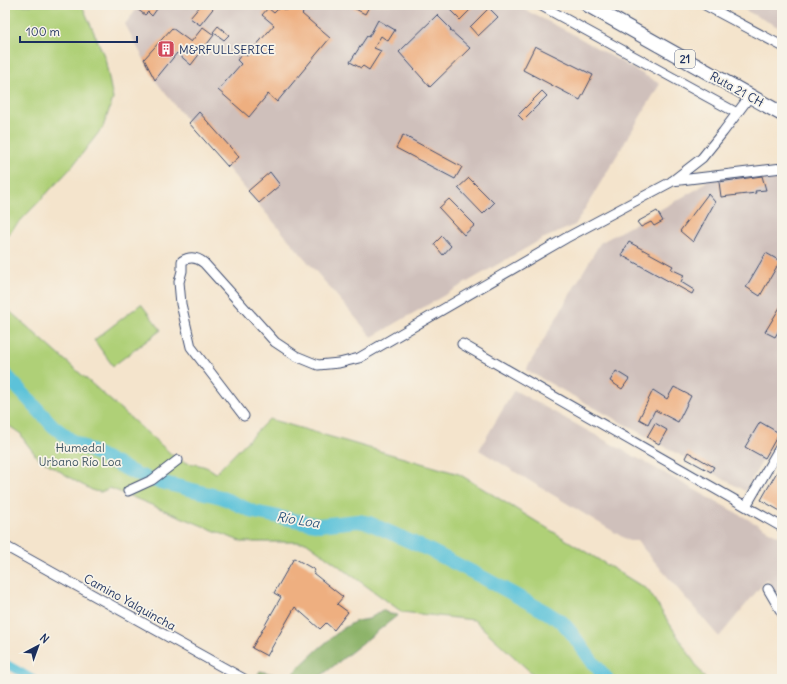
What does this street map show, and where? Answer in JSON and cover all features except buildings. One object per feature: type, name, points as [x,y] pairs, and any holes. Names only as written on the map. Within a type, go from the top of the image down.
[{"type":"highway","name":"Ruta 21 CH","points":[[588,5],[782,114]]},
{"type":"street","points":[[540,5],[737,113]]},
{"type":"street","points":[[705,5],[782,46]]},
{"type":"street","points":[[244,416],[191,347],[181,304],[179,282],[182,271],[182,261],[186,258],[198,258],[204,263],[275,342],[296,356],[318,365],[339,363],[359,358],[566,238],[671,182],[702,158],[750,96]]},
{"type":"street","points":[[671,182],[782,168]]},
{"type":"street","points":[[462,344],[782,526]]},
{"type":"street","points":[[746,506],[782,444]]},
{"type":"street","points":[[128,491],[152,480],[178,460]]},
{"type":"street","name":"Camino Yalquincha","points":[[5,546],[244,679]]},
{"type":"street","points":[[768,590],[782,613]]},
{"type":"shaded area","points":[[140,5],[515,5],[569,32],[660,84],[575,225],[542,239],[372,337],[189,123],[155,80],[125,24]]},
{"type":"shaded area","points":[[736,5],[782,5],[782,29],[745,10]]},
{"type":"shaded area","points":[[778,173],[782,176],[782,427],[745,491],[526,370],[600,243],[699,188],[712,176]]},
{"type":"shaded area","points":[[514,390],[782,538],[782,603],[767,579],[719,637],[637,541],[629,541],[479,450]]},
{"type":"green space","points":[[5,5],[82,5],[105,58],[113,99],[103,127],[71,168],[5,237]]},
{"type":"green space","points":[[141,304],[161,330],[113,366],[94,340]]},
{"type":"green space","name":"Humedal Urbano Río Loa","points":[[5,307],[178,460],[206,467],[216,473],[269,419],[459,474],[648,590],[705,679],[538,679],[474,620],[402,612],[306,542],[242,542],[110,488],[101,492],[94,491],[77,482],[37,457],[21,434],[5,423]]},
{"type":"green space","points":[[382,610],[390,614],[398,615],[317,679],[256,678],[260,671],[289,678],[317,650],[342,629],[356,621],[369,619]]},
{"type":"waterway","name":"Río Loa","points":[[5,374],[53,426],[72,441],[136,474],[152,480],[221,497],[254,512],[319,525],[358,521],[369,523],[427,549],[482,577],[562,622],[607,679]]},
{"type":"waterway","points":[[5,663],[33,679]]},
{"type":"place","name":"M&RFULLSERICE","points":[[166,49]]}]
